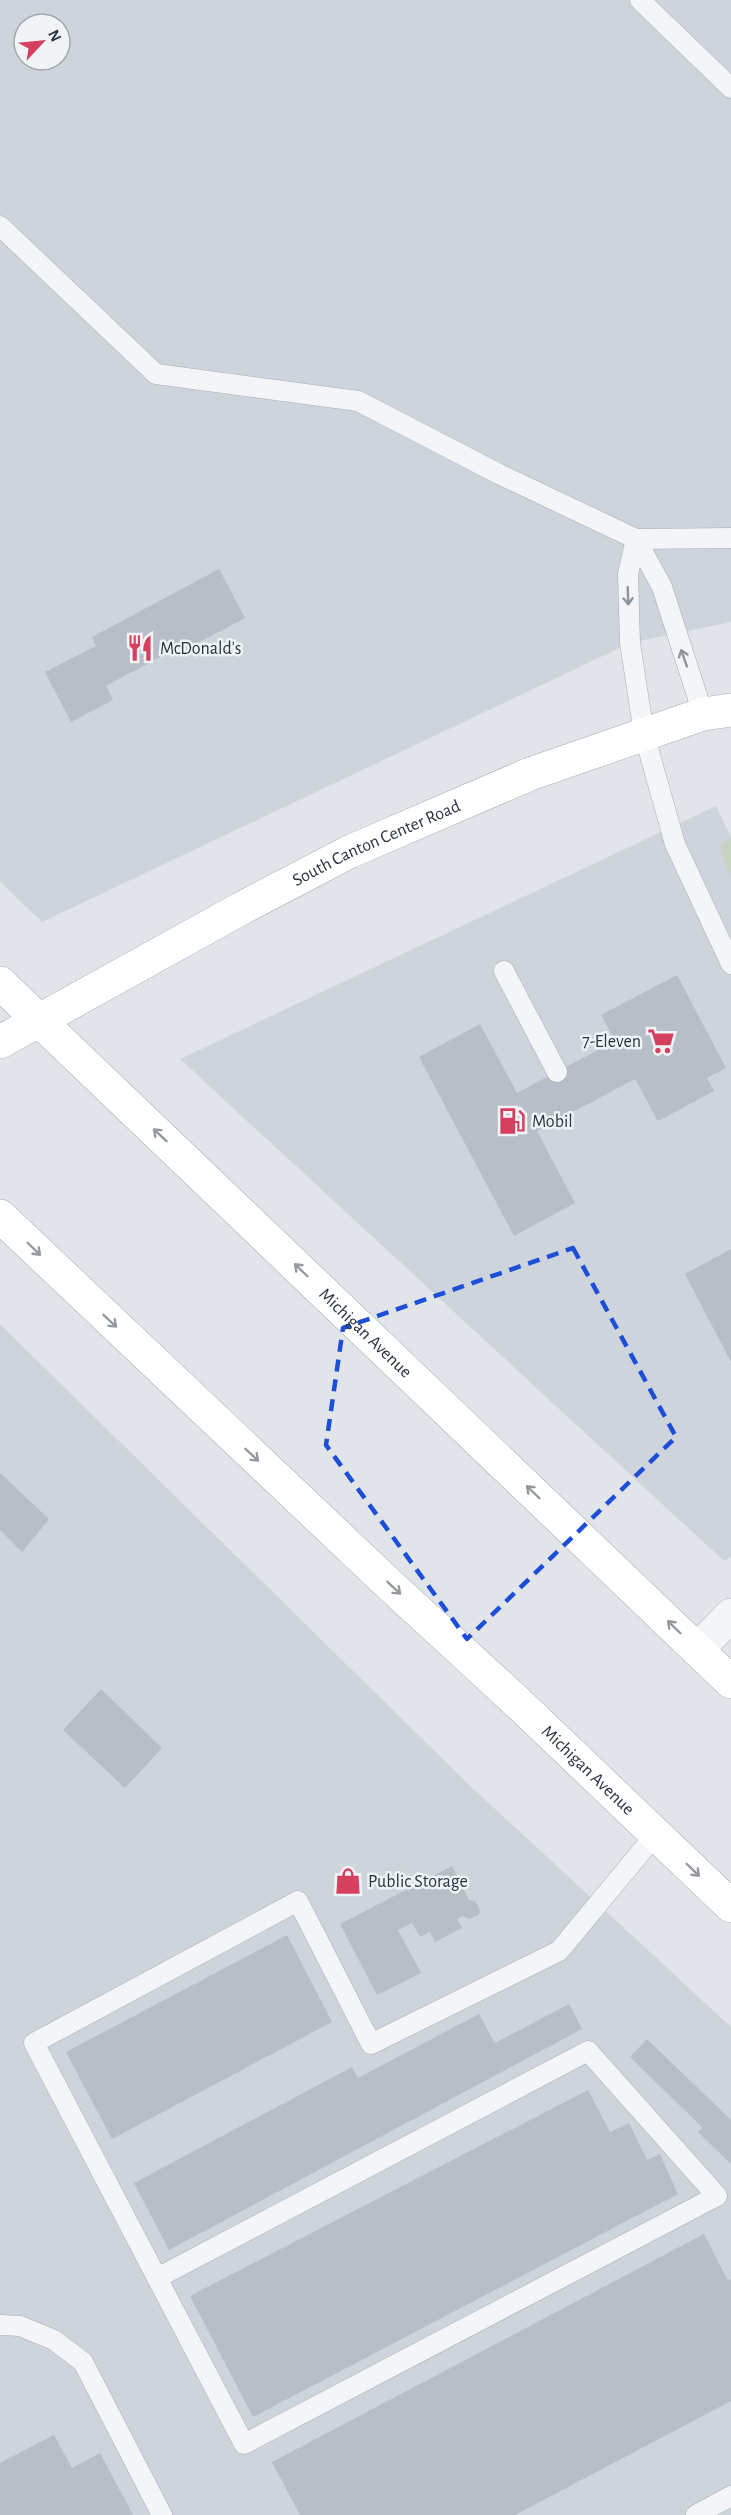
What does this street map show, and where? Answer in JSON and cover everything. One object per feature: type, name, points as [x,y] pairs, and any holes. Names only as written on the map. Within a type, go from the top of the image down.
[{"type":"main road","name":"South Canton Center Road","points":[[0,1042],[349,852],[530,774],[644,734],[717,712]]},
{"type":"main road","name":"Michigan Avenue","points":[[0,983],[731,1682]]},
{"type":"main road","name":"Michigan Avenue","points":[[0,1216],[731,1906]]},
{"type":"street","points":[[697,1650],[731,1615]]},
{"type":"lane","points":[[640,0],[731,88]]},
{"type":"lane","points":[[0,226],[156,374],[358,401],[499,474],[636,539],[731,538]]},
{"type":"lane","points":[[636,539],[662,587],[717,712]]},
{"type":"lane","points":[[636,539],[627,574],[630,644],[644,734],[675,844],[731,964]]},
{"type":"lane","points":[[504,970],[557,1072]]},
{"type":"lane","points":[[157,2278],[588,2051],[717,2196],[244,2444],[157,2278],[34,2043],[298,1901],[371,2044],[559,1951],[656,1834]]},
{"type":"lane","points":[[0,2325],[20,2325],[54,2340],[83,2362],[162,2515]]},
{"type":"lane","points":[[696,2515],[731,2496]]},
{"type":"highlighted area","points":[[573,1248],[676,1437],[467,1639],[326,1445],[343,1328]]},
{"type":"shaded area","points":[[0,0],[731,0],[731,622],[630,643],[42,922],[0,881]]},
{"type":"shaded area","points":[[716,806],[731,837],[731,1557],[724,1561],[180,1059]]},
{"type":"shaded area","points":[[0,1324],[466,1782],[731,2027],[731,2515],[0,2515]]},
{"type":"green space","points":[[731,838],[731,876],[722,857],[721,844]]},
{"type":"building","name":"McDonald's","points":[[219,569],[245,618],[175,655],[173,650],[106,686],[113,700],[71,722],[45,672],[96,646],[92,637]]},
{"type":"building","points":[[677,975],[726,1068],[707,1078],[714,1091],[658,1121],[635,1079],[537,1131],[575,1203],[514,1236],[419,1057],[480,1024],[517,1093],[615,1041],[601,1015]]},
{"type":"building","points":[[731,1249],[731,1362],[685,1274]]},
{"type":"building","points":[[0,1473],[49,1519],[22,1552],[0,1530]]},
{"type":"building","points":[[101,1689],[162,1748],[125,1788],[63,1730]]},
{"type":"building","points":[[452,1866],[469,1900],[475,1901],[480,1910],[478,1915],[469,1919],[463,1916],[457,1919],[462,1928],[435,1942],[430,1932],[420,1937],[412,1923],[398,1930],[421,1973],[377,1995],[340,1924]]},
{"type":"building","points":[[287,1935],[332,2022],[112,2139],[66,2052]]},
{"type":"building","points":[[569,2004],[582,2029],[169,2250],[134,2183],[352,2067],[358,2078],[479,2014],[495,2043]]},
{"type":"building","points":[[647,2039],[731,2120],[731,2164],[698,2132],[703,2128],[630,2057]]},
{"type":"building","points":[[588,2090],[610,2132],[629,2123],[647,2160],[660,2154],[678,2194],[253,2417],[190,2296]]},
{"type":"building","points":[[704,2234],[728,2281],[731,2279],[731,2401],[515,2515],[300,2515],[272,2462]]},
{"type":"building","points":[[54,2435],[72,2468],[100,2453],[133,2515],[0,2515],[0,2463]]},
{"type":"place","name":"McDonald's","points":[[140,648]]},
{"type":"place","name":"7-Eleven","points":[[661,1041]]},
{"type":"place","name":"Mobil","points":[[512,1121]]},
{"type":"place","name":"Public Storage","points":[[348,1881]]}]
